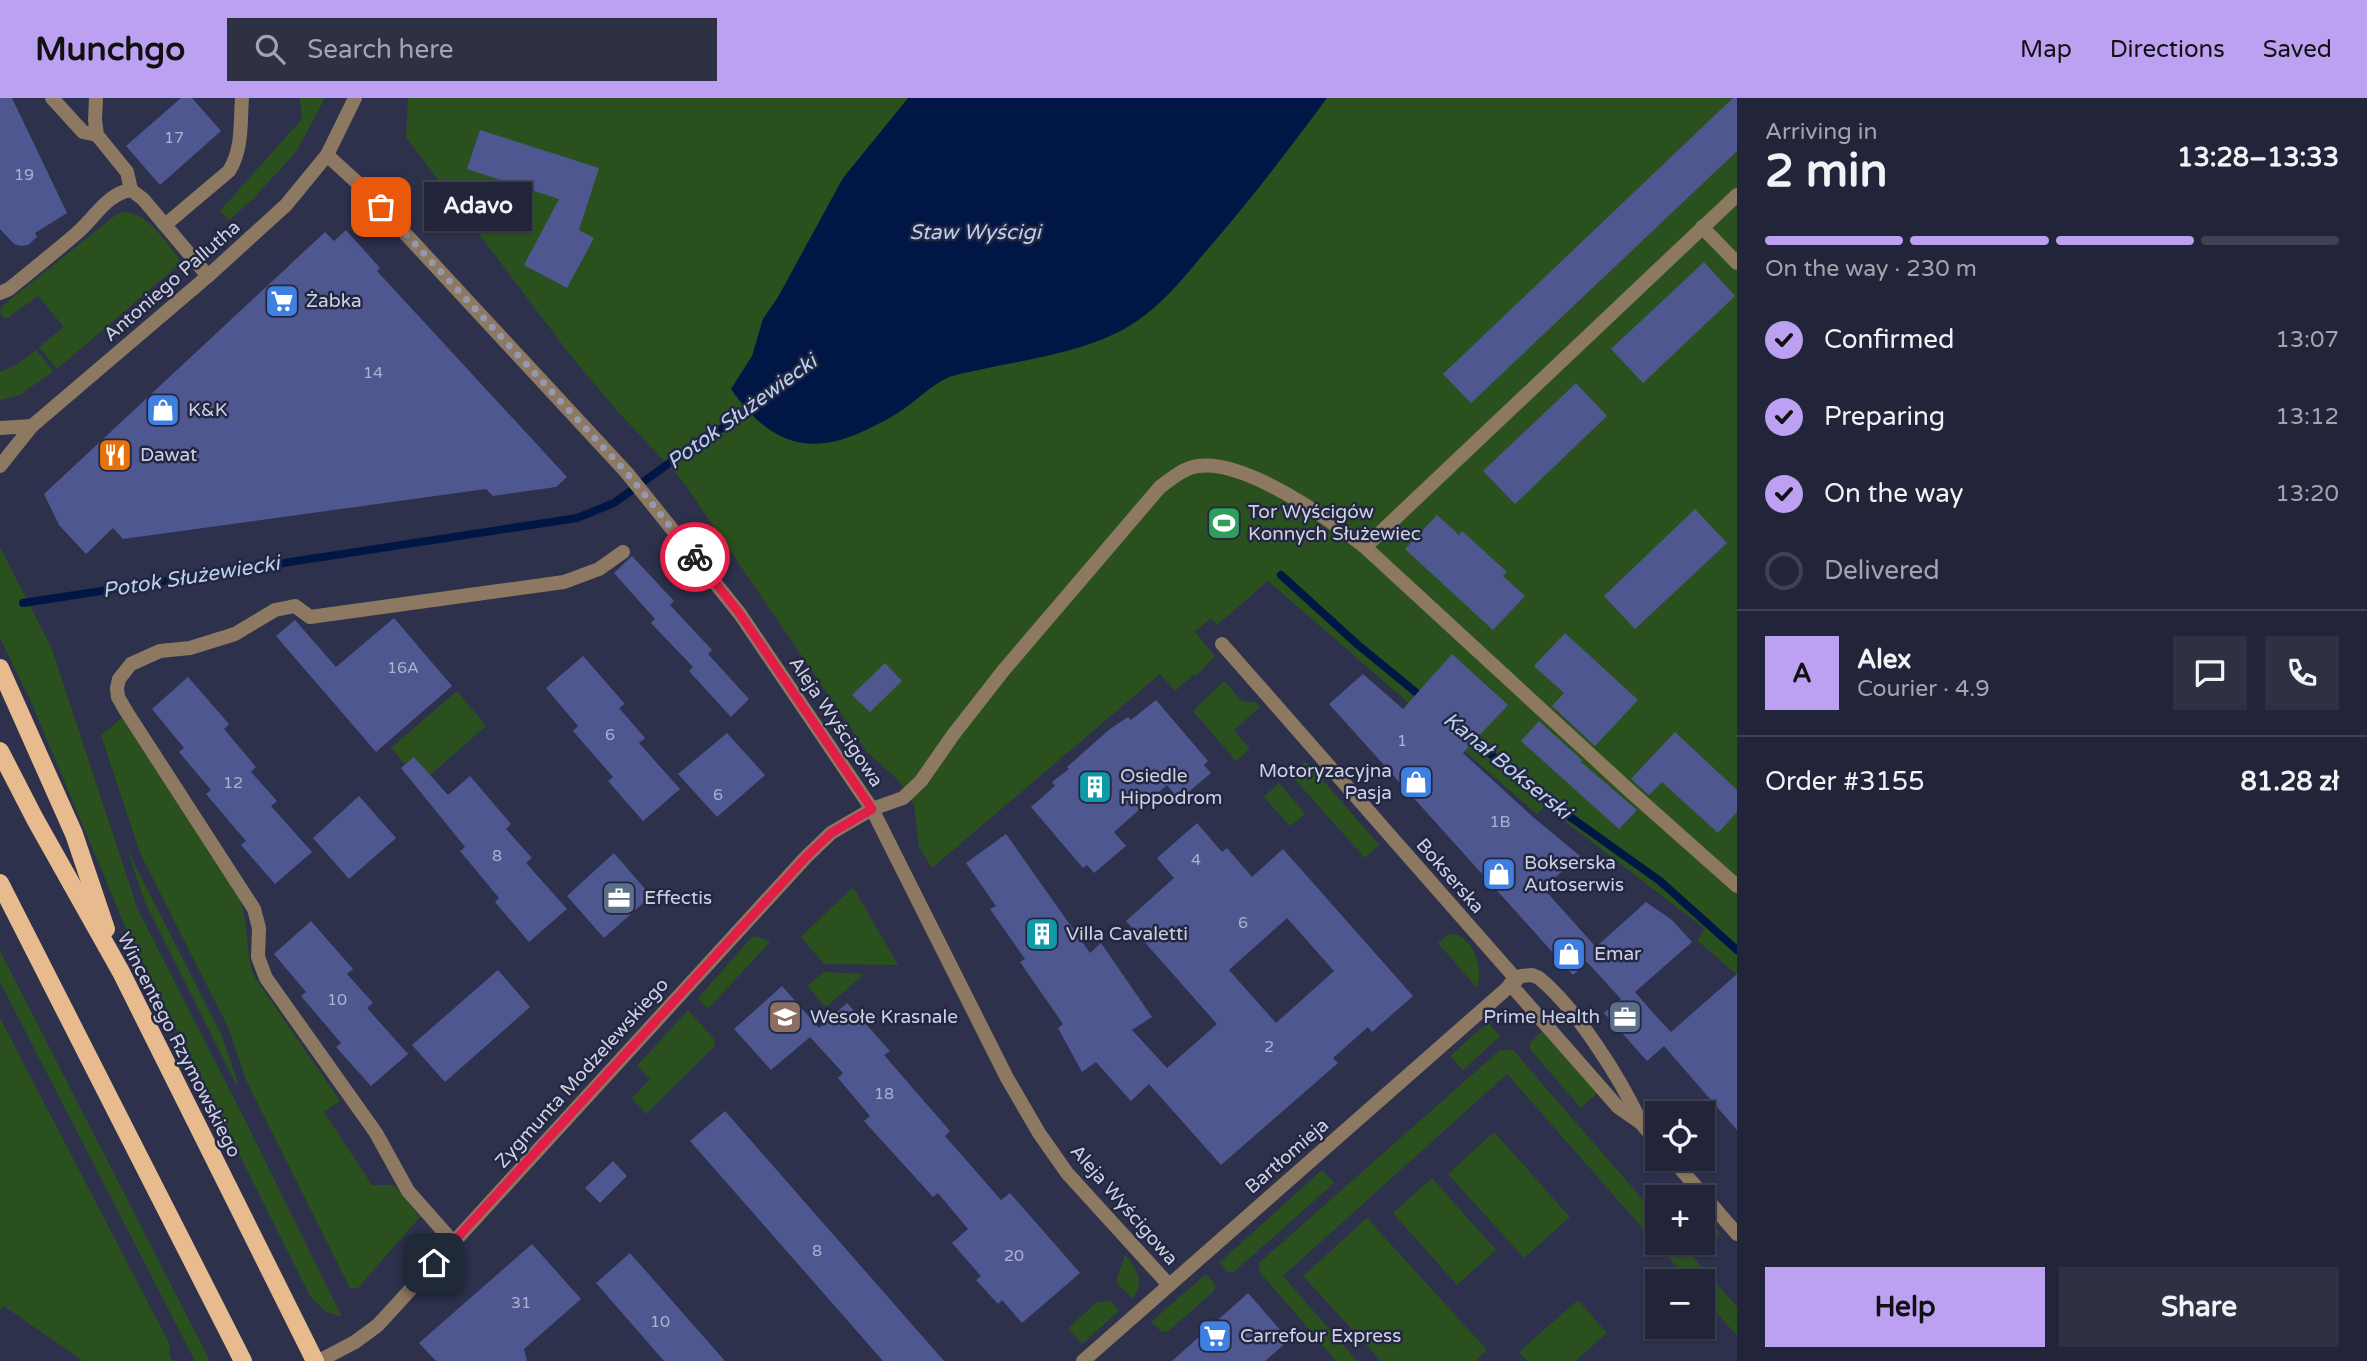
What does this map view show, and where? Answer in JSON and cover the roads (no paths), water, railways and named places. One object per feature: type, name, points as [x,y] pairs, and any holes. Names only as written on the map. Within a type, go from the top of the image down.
[{"type":"main road","points":[[0,668],[74,834],[121,972]]},
{"type":"main road","name":"Wincentego Rzymowskiego","points":[[0,751],[121,972],[317,1361]]},
{"type":"main road","points":[[0,883],[243,1361]]},
{"type":"street","points":[[52,98],[83,132],[97,135]]},
{"type":"street","points":[[96,98],[94,120],[97,135],[127,172],[131,190],[142,199],[208,276]]},
{"type":"street","points":[[165,225],[229,170],[236,159],[242,98]]},
{"type":"street","points":[[327,155],[355,98]]},
{"type":"street","name":"Antoniego Pallutha","points":[[0,466],[32,426],[208,276],[286,205],[327,155]]},
{"type":"street","name":"Aleja Wyścigowa","points":[[327,155],[363,188],[627,473],[740,614],[872,809],[1024,1109],[1067,1173],[1169,1285]]},
{"type":"street","points":[[0,293],[9,289],[80,230],[95,212],[120,192],[131,190]]},
{"type":"street","points":[[1365,547],[1737,195]]},
{"type":"street","points":[[1702,227],[1737,263]]},
{"type":"street","points":[[0,428],[32,426]]},
{"type":"street","name":"Zygmunta Modzelewskiego","points":[[317,1361],[355,1342],[378,1325],[806,857],[831,833],[872,809],[898,801],[915,788],[1003,671],[1160,486],[1197,466],[1234,471],[1267,484],[1329,519],[1365,547],[1737,886]]},
{"type":"street","points":[[453,1242],[408,1191],[376,1133],[266,978],[258,957],[259,928],[254,909],[118,698],[119,679],[131,664],[160,651],[190,648],[234,634],[275,610],[295,606],[310,617],[564,582],[599,569],[623,552]]},
{"type":"street","name":"Bokserska","points":[[1223,644],[1618,1108],[1641,1123]]},
{"type":"street","name":"Bokserska","points":[[1513,982],[1525,975],[1539,978],[1563,1003],[1617,1078],[1645,1128]]},
{"type":"street","name":"Bartłomieja","points":[[1083,1361],[1513,982]]},
{"type":"street","points":[[1682,1171],[1737,1234]]},
{"type":"water","name":"Staw Wyścigi","points":[[908,98],[1327,98],[1218,238],[1171,291],[1137,321],[1117,333],[1071,350],[949,377],[894,415],[850,437],[810,444],[793,441],[776,434],[761,423],[731,389],[752,356],[763,319],[778,297],[843,178]]},
{"type":"waterway","name":"Potok Służewiecki","points":[[23,603],[577,518],[614,503],[686,451],[755,407]]},
{"type":"waterway","name":"Kanał Bokserski","points":[[1281,575],[1357,644],[1424,699]]},
{"type":"waterway","name":"Kanał Bokserski","points":[[1466,734],[1552,804],[1660,881],[1737,950]]},
{"type":"place","name":"Adavo","points":[[381,207]]},
{"type":"place","name":"Żabka","points":[[282,301]]},
{"type":"place","name":"K&K","points":[[163,410]]},
{"type":"place","name":"Dawat","points":[[115,455]]},
{"type":"place","name":"Tor Wyścigów Konnych Służewiec","points":[[1224,523]]},
{"type":"place","name":"Motoryzacyjna Pasja","points":[[1416,782]]},
{"type":"place","name":"Osiedle Hippodrom","points":[[1095,787]]},
{"type":"place","name":"Bokserska Autoserwis","points":[[1499,874]]},
{"type":"place","name":"Effectis","points":[[619,898]]},
{"type":"place","name":"Villa Cavaletti","points":[[1042,934]]},
{"type":"place","name":"Emar","points":[[1569,954]]},
{"type":"place","name":"Wesołe Krasnale","points":[[785,1017]]},
{"type":"place","name":"Prime Health","points":[[1625,1017]]},
{"type":"place","name":"Carrefour Express","points":[[1215,1336]]}]
